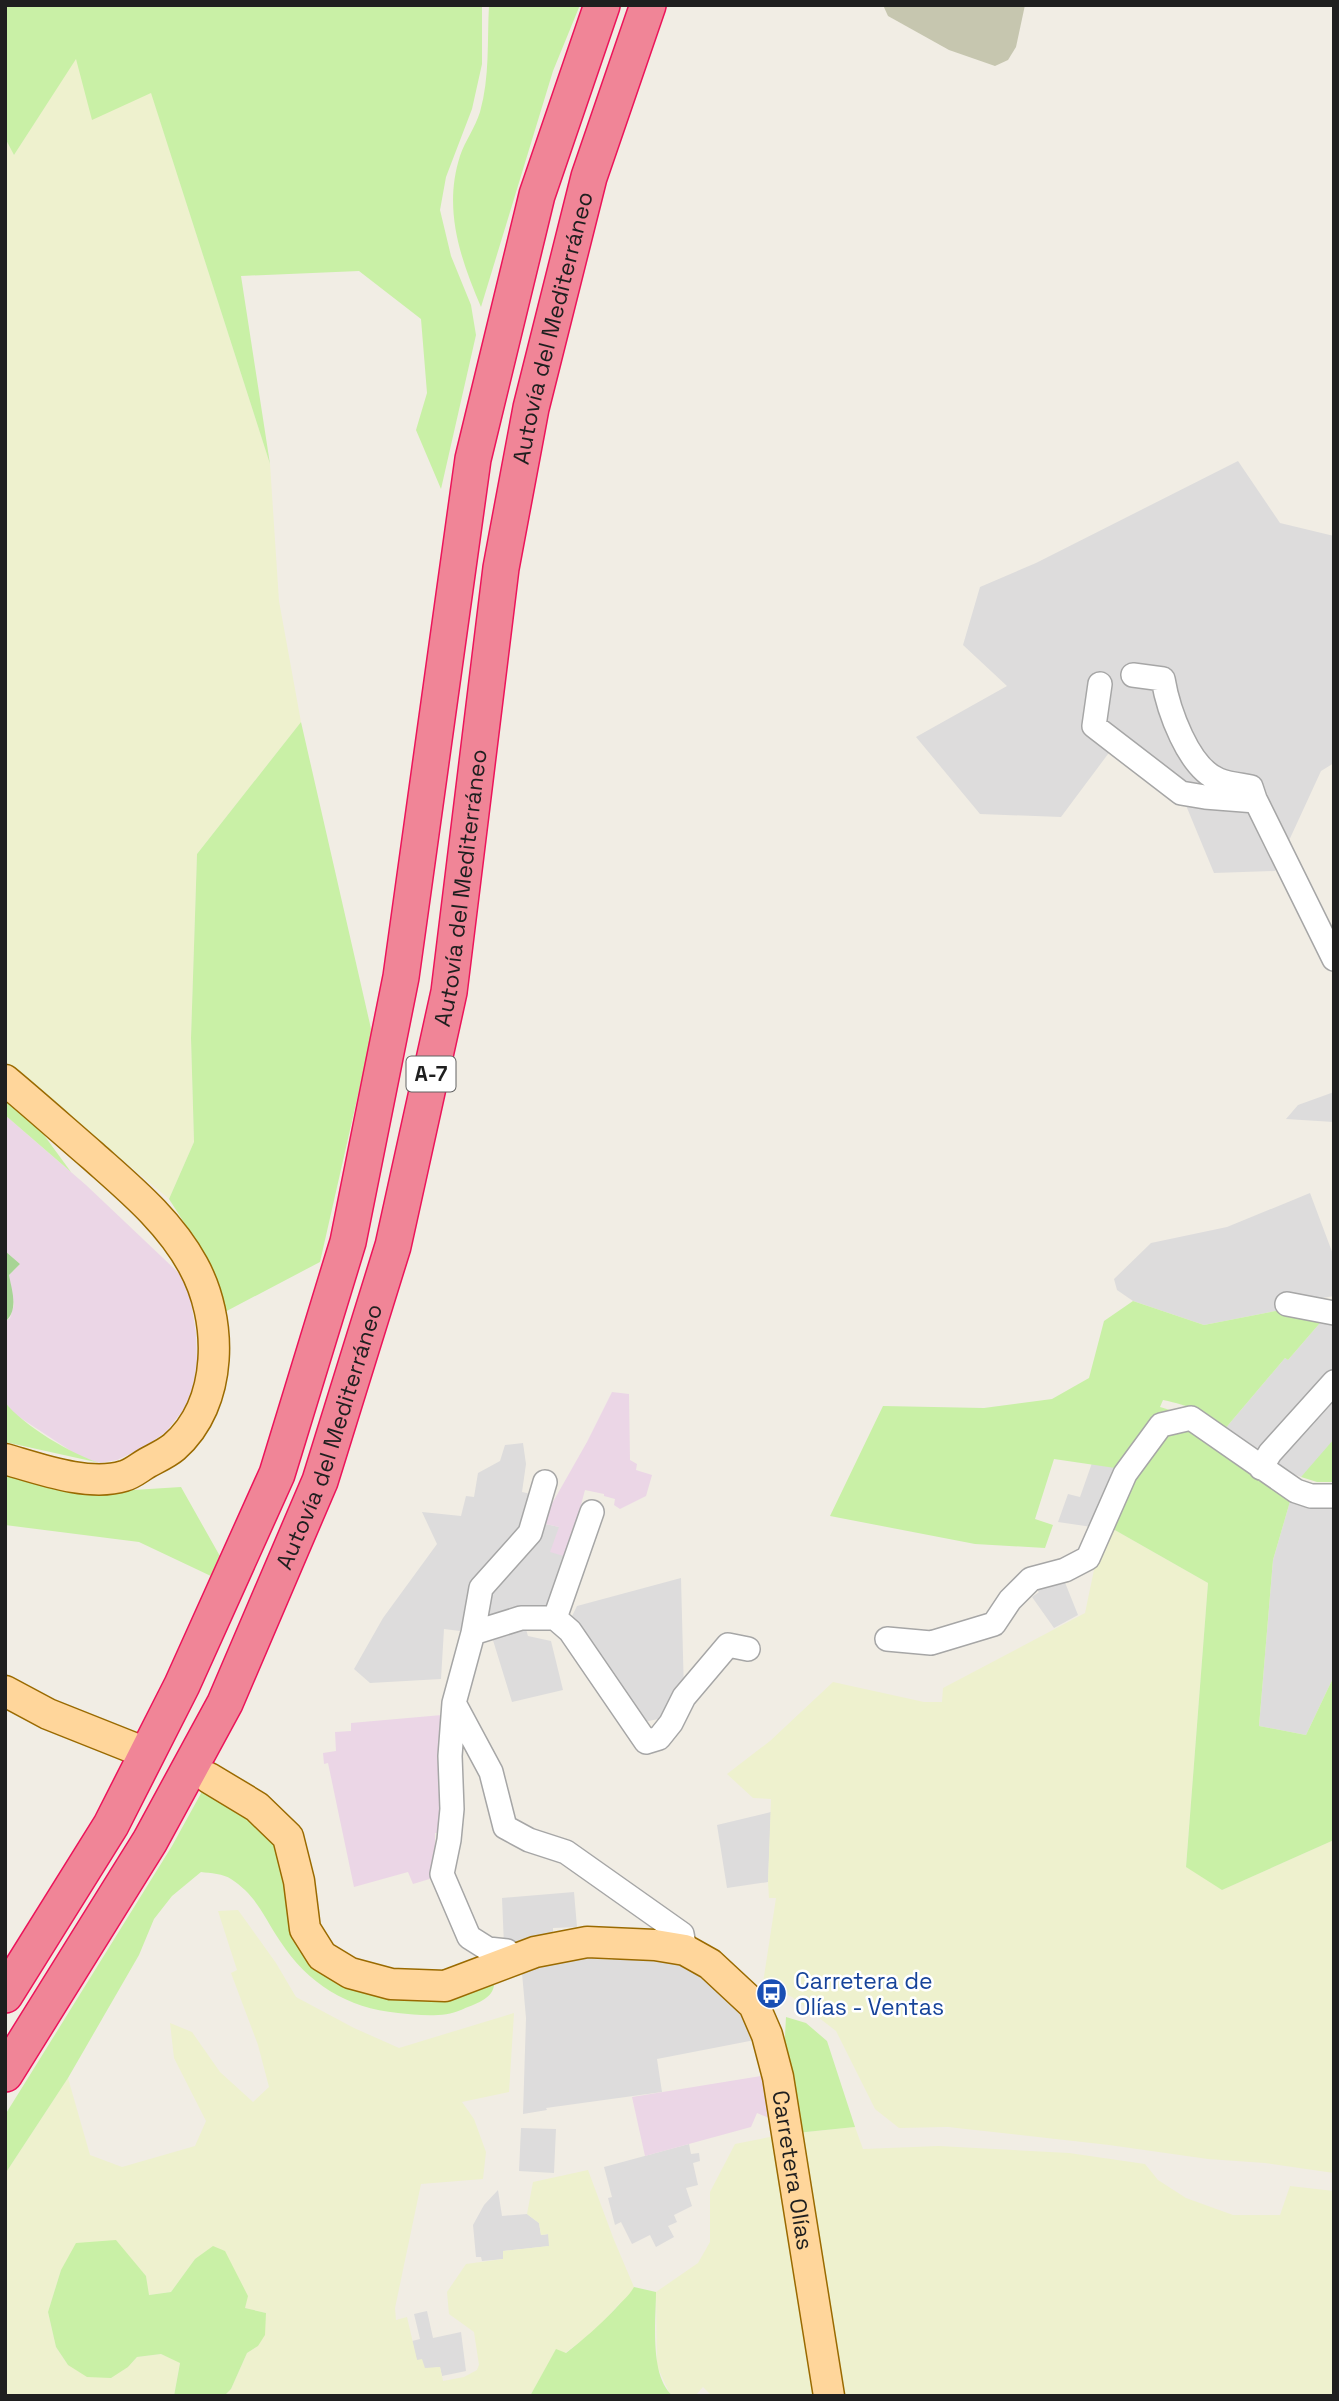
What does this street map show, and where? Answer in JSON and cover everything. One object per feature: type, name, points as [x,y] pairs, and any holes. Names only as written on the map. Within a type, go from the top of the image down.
[{"type":"highway","name":"Autovía del Mediterráneo","points":[[5,1995],[111,1825],[187,1672],[276,1475],[348,1242],[401,977],[473,459],[537,195],[601,5]]},
{"type":"highway","name":"Autovía del Mediterráneo","points":[[5,2074],[150,1841],[225,1703],[320,1481],[393,1246],[449,992],[501,568],[531,408],[589,177],[648,5]]},
{"type":"main road","points":[[5,1080],[131,1189],[169,1227],[194,1266],[209,1308],[213,1365],[209,1390],[188,1433],[173,1448],[124,1476],[85,1480],[5,1460]]},
{"type":"main road","points":[[5,1691],[48,1714],[131,1747]]},
{"type":"main road","points":[[209,1778],[257,1808],[288,1837],[299,1881],[305,1929],[322,1956],[351,1973],[391,1984],[445,1986],[535,1952],[587,1942],[655,1945],[685,1950]]},
{"type":"main road","name":"Carretera Olías","points":[[685,1950],[710,1964],[754,2005],[767,2035],[778,2077],[829,2396]]},
{"type":"street","points":[[1133,675],[1163,679],[1167,703],[1196,763],[1217,780],[1251,787],[1334,959]]},
{"type":"street","points":[[1100,684],[1094,726],[1181,793],[1256,801]]},
{"type":"street","points":[[1287,1304],[1334,1313]]},
{"type":"street","points":[[1261,1468],[1270,1453],[1334,1382]]},
{"type":"street","points":[[887,1639],[931,1643],[994,1624],[1010,1600],[1031,1578],[1065,1570],[1088,1559],[1125,1474],[1161,1425],[1191,1418],[1297,1490],[1311,1496],[1334,1496]]},
{"type":"street","points":[[512,1961],[507,1951],[488,1949],[469,1937],[442,1874],[452,1809],[450,1756],[454,1703],[473,1633],[481,1588],[530,1533],[545,1482]]},
{"type":"street","points":[[555,1618],[592,1512]]},
{"type":"street","points":[[473,1633],[521,1618],[555,1618],[570,1631],[646,1742],[659,1738],[671,1723],[684,1697],[728,1645],[748,1649]]},
{"type":"street","points":[[454,1703],[491,1772],[505,1827],[529,1840],[566,1852],[682,1934],[685,1950]]},
{"type":"shaded area","points":[[883,5],[1025,5],[1016,47],[1008,60],[995,66],[949,50],[888,16]]},
{"type":"shaded area","points":[[76,58],[151,92],[270,464],[279,601],[301,722],[197,854],[191,1038],[194,1142],[169,1199],[5,1061],[5,138],[14,155]]},
{"type":"shaded area","points":[[1238,461],[1280,523],[1334,536],[1334,763],[1321,771],[1275,871],[1214,873],[1185,803],[1111,750],[1061,817],[980,814],[916,737],[1007,686],[963,645],[980,587],[1036,563]]},
{"type":"shaded area","points":[[1334,1092],[1334,1122],[1286,1119],[1298,1105]]},
{"type":"shaded area","points":[[5,1115],[86,1185],[182,1276],[191,1302],[197,1361],[193,1387],[184,1409],[166,1432],[141,1449],[117,1460],[100,1463],[80,1457],[13,1413],[5,1402],[5,1322],[10,1318],[14,1305],[9,1275],[20,1264],[5,1251]]},
{"type":"shaded area","points":[[1310,1193],[1334,1257],[1334,1296],[1300,1302],[1286,1309],[1204,1325],[1133,1301],[1117,1290],[1114,1279],[1151,1243],[1227,1227]]},
{"type":"shaded area","points":[[1326,1316],[1334,1321],[1334,1372],[1255,1458],[1224,1430],[1285,1358],[1288,1360]]},
{"type":"shaded area","points":[[1334,1389],[1334,1474],[1305,1473],[1301,1477],[1271,1465]]},
{"type":"shaded area","points":[[612,1392],[629,1394],[630,1460],[637,1464],[636,1470],[652,1475],[646,1496],[620,1509],[614,1505],[615,1499],[585,1490],[567,1557],[550,1552],[559,1527],[541,1523]]},
{"type":"shaded area","points":[[523,1443],[526,1464],[522,1492],[531,1494],[527,1528],[474,1593],[460,1631],[444,1629],[441,1679],[370,1683],[354,1669],[383,1618],[437,1544],[422,1512],[461,1516],[466,1496],[474,1497],[478,1473],[500,1461],[505,1445]]},
{"type":"shaded area","points":[[1092,1463],[1122,1469],[1092,1527],[1058,1522],[1068,1494],[1080,1497]]},
{"type":"shaded area","points":[[1291,1498],[1334,1505],[1334,1676],[1306,1735],[1259,1726],[1273,1560]]},
{"type":"shaded area","points":[[541,1523],[559,1527],[567,1557],[544,1611],[482,1618],[491,1579]]},
{"type":"shaded area","points":[[1106,1525],[1208,1583],[1186,1866],[1222,1890],[1334,1840],[1334,2173],[948,2127],[899,2128],[875,2109],[836,2031],[792,1997],[763,1983],[776,1898],[769,1898],[768,1882],[771,1799],[753,1798],[727,1774],[770,1741],[833,1682],[924,1702],[942,1702],[943,1688],[1085,1613]]},
{"type":"shaded area","points":[[681,1578],[684,1694],[668,1717],[639,1723],[571,1618],[577,1606]]},
{"type":"shaded area","points":[[1064,1580],[1078,1615],[1054,1628],[1032,1597],[1039,1592],[1036,1589]]},
{"type":"shaded area","points":[[525,1626],[528,1636],[551,1641],[563,1690],[512,1702],[492,1637]]},
{"type":"shaded area","points":[[442,1715],[449,1831],[435,1833],[436,1877],[413,1884],[408,1872],[354,1887],[328,1763],[324,1764],[323,1753],[336,1751],[335,1732],[351,1731],[351,1723]]},
{"type":"shaded area","points":[[771,1812],[768,1882],[727,1888],[717,1825]]},
{"type":"shaded area","points":[[574,1892],[577,1927],[553,1928],[553,1935],[527,1945],[504,1946],[502,1898]]},
{"type":"shaded area","points":[[238,1910],[276,1963],[296,1997],[399,2048],[514,2013],[509,2092],[462,2102],[474,2119],[486,2152],[483,2179],[421,2184],[395,2308],[396,2320],[407,2317],[417,2360],[422,2359],[425,2368],[440,2367],[443,2381],[464,2377],[477,2370],[479,2365],[474,2332],[449,2314],[447,2292],[466,2264],[503,2259],[503,2251],[549,2246],[548,2234],[541,2235],[539,2223],[527,2214],[533,2182],[588,2170],[634,2287],[627,2300],[619,2304],[596,2330],[565,2353],[556,2350],[530,2396],[224,2396],[231,2389],[247,2353],[258,2346],[266,2313],[245,2308],[195,2259],[171,2292],[148,2295],[146,2276],[134,2263],[77,2243],[61,2270],[48,2312],[56,2347],[68,2365],[128,2367],[137,2357],[161,2354],[180,2362],[174,2396],[5,2396],[5,2174],[68,2078],[90,2155],[122,2167],[195,2146],[206,2121],[174,2058],[170,2023],[192,2032],[220,2072],[253,2102],[269,2087],[258,2045],[231,1973],[237,1970],[218,1911]]},
{"type":"shaded area","points":[[656,1952],[701,1973],[740,2008],[760,2039],[657,2059],[662,2092],[546,2108],[547,2110],[523,2114],[526,2018],[522,1973],[541,1964],[593,1954],[594,1959],[613,1960],[613,1953]]},
{"type":"shaded area","points":[[767,2075],[769,2118],[757,2113],[751,2127],[645,2156],[632,2097]]},
{"type":"shaded area","points":[[855,2127],[863,2149],[939,2146],[1069,2153],[1145,2164],[1158,2180],[1186,2198],[1233,2215],[1280,2215],[1290,2186],[1334,2191],[1334,2396],[838,2396],[796,2133]]},
{"type":"shaded area","points":[[521,2128],[556,2129],[554,2173],[519,2171]]},
{"type":"shaded area","points":[[780,2135],[822,2396],[712,2396],[703,2387],[695,2396],[673,2396],[657,2366],[656,2292],[698,2263],[710,2242],[710,2192],[735,2144]]},
{"type":"shaded area","points":[[689,2144],[691,2154],[699,2153],[700,2161],[693,2163],[698,2185],[686,2188],[692,2206],[674,2215],[677,2222],[668,2226],[674,2237],[656,2247],[650,2235],[632,2244],[621,2222],[615,2225],[608,2198],[612,2197],[604,2167]]},
{"type":"shaded area","points":[[498,2190],[502,2216],[527,2214],[539,2223],[541,2235],[549,2234],[550,2246],[503,2251],[504,2259],[482,2261],[481,2257],[476,2257],[473,2225],[484,2205]]},
{"type":"shaded area","points":[[427,2311],[433,2338],[461,2332],[466,2371],[442,2376],[440,2367],[425,2369],[417,2361],[412,2341],[420,2339],[414,2314]]},
{"type":"green space","points":[[5,5],[482,5],[482,64],[472,109],[446,177],[440,210],[451,256],[471,305],[476,335],[441,489],[416,430],[427,393],[421,319],[359,271],[241,276],[270,464],[151,93],[92,120],[76,59],[14,155],[5,138]]},
{"type":"green space","points":[[489,5],[580,5],[553,71],[481,307],[466,270],[456,233],[453,195],[460,156],[478,118],[483,99],[487,72]]},
{"type":"green space","points":[[301,722],[372,1033],[320,1262],[221,1314],[210,1263],[169,1199],[194,1142],[191,1038],[197,854]]},
{"type":"green space","points":[[5,1093],[30,1116],[71,1172],[5,1115]]},
{"type":"green space","points":[[5,1251],[20,1264],[9,1275],[13,1306],[5,1322]]},
{"type":"green space","points":[[1133,1301],[1204,1325],[1286,1309],[1326,1316],[1288,1360],[1285,1358],[1224,1430],[1196,1410],[1163,1400],[1160,1407],[1170,1410],[1153,1422],[1122,1469],[1054,1459],[1035,1519],[1053,1525],[1045,1548],[975,1544],[830,1516],[883,1406],[984,1408],[1052,1399],[1089,1378],[1104,1321]]},
{"type":"green space","points":[[5,1402],[23,1420],[49,1438],[100,1463],[5,1442]]},
{"type":"green space","points":[[1167,1430],[1192,1432],[1291,1498],[1273,1560],[1259,1726],[1306,1735],[1334,1676],[1334,1840],[1222,1890],[1186,1867],[1208,1583],[1106,1525],[1134,1471]]},
{"type":"green space","points":[[1334,1439],[1334,1482],[1317,1482],[1301,1477]]},
{"type":"green space","points":[[5,1467],[101,1492],[181,1487],[221,1558],[213,1577],[139,1542],[5,1525]]},
{"type":"green space","points":[[216,1766],[241,1808],[279,1843],[328,1973],[494,1981],[492,1992],[483,2000],[454,2013],[438,2015],[362,2006],[330,1991],[303,1970],[280,1941],[254,1900],[240,1886],[225,1876],[201,1872],[172,1896],[154,1919],[139,1955],[68,2078],[5,2174],[5,2115],[172,1846]]},
{"type":"green space","points":[[786,2017],[806,2023],[827,2041],[855,2127],[796,2133],[784,2054]]},
{"type":"green space","points":[[116,2240],[146,2276],[149,2295],[171,2292],[195,2259],[213,2246],[225,2251],[248,2296],[245,2308],[266,2313],[265,2335],[258,2346],[247,2353],[231,2389],[224,2396],[174,2396],[180,2363],[161,2354],[137,2357],[128,2367],[111,2378],[87,2377],[68,2365],[56,2347],[48,2312],[61,2270],[76,2243]]},
{"type":"green space","points":[[634,2287],[656,2292],[657,2362],[665,2387],[673,2396],[530,2396],[556,2349],[566,2353],[573,2348],[628,2296]]},
{"type":"place","name":"Carretera de Olías - Ventas","points":[[772,1994]]}]
